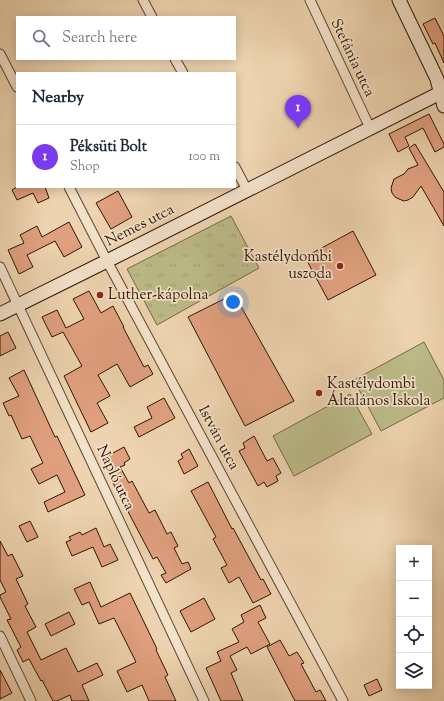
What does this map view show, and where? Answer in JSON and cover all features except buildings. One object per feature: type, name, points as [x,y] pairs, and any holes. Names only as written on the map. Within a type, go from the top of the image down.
[{"type":"street","points":[[143,0],[151,16]]},
{"type":"street","name":"Stefánia utca","points":[[310,0],[370,128]]},
{"type":"street","points":[[399,0],[442,92],[444,106]]},
{"type":"street","points":[[0,54],[16,85]]},
{"type":"street","points":[[176,60],[182,72]]},
{"type":"street","name":"Nemes utca","points":[[0,314],[442,92]]},
{"type":"street","points":[[236,169],[248,190]]},
{"type":"street","name":"István utca","points":[[70,188],[107,261],[343,701]]},
{"type":"street","name":"Napló utca","points":[[0,267],[204,701]]},
{"type":"street","points":[[0,636],[31,701]]},
{"type":"green space","points":[[231,216],[259,268],[157,325],[127,269]]},
{"type":"green space","points":[[424,342],[444,380],[444,398],[381,431],[354,380]]},
{"type":"green space","points":[[350,394],[372,434],[294,476],[273,436]]},
{"type":"place","name":"Péksüti Bolt","points":[[298,128]]},
{"type":"place","name":"Kastélydombi uszoda","points":[[340,266]]},
{"type":"place","name":"Luther-kápolna","points":[[100,295]]},
{"type":"place","name":"Kastélydombi Általános Iskola","points":[[319,393]]}]
